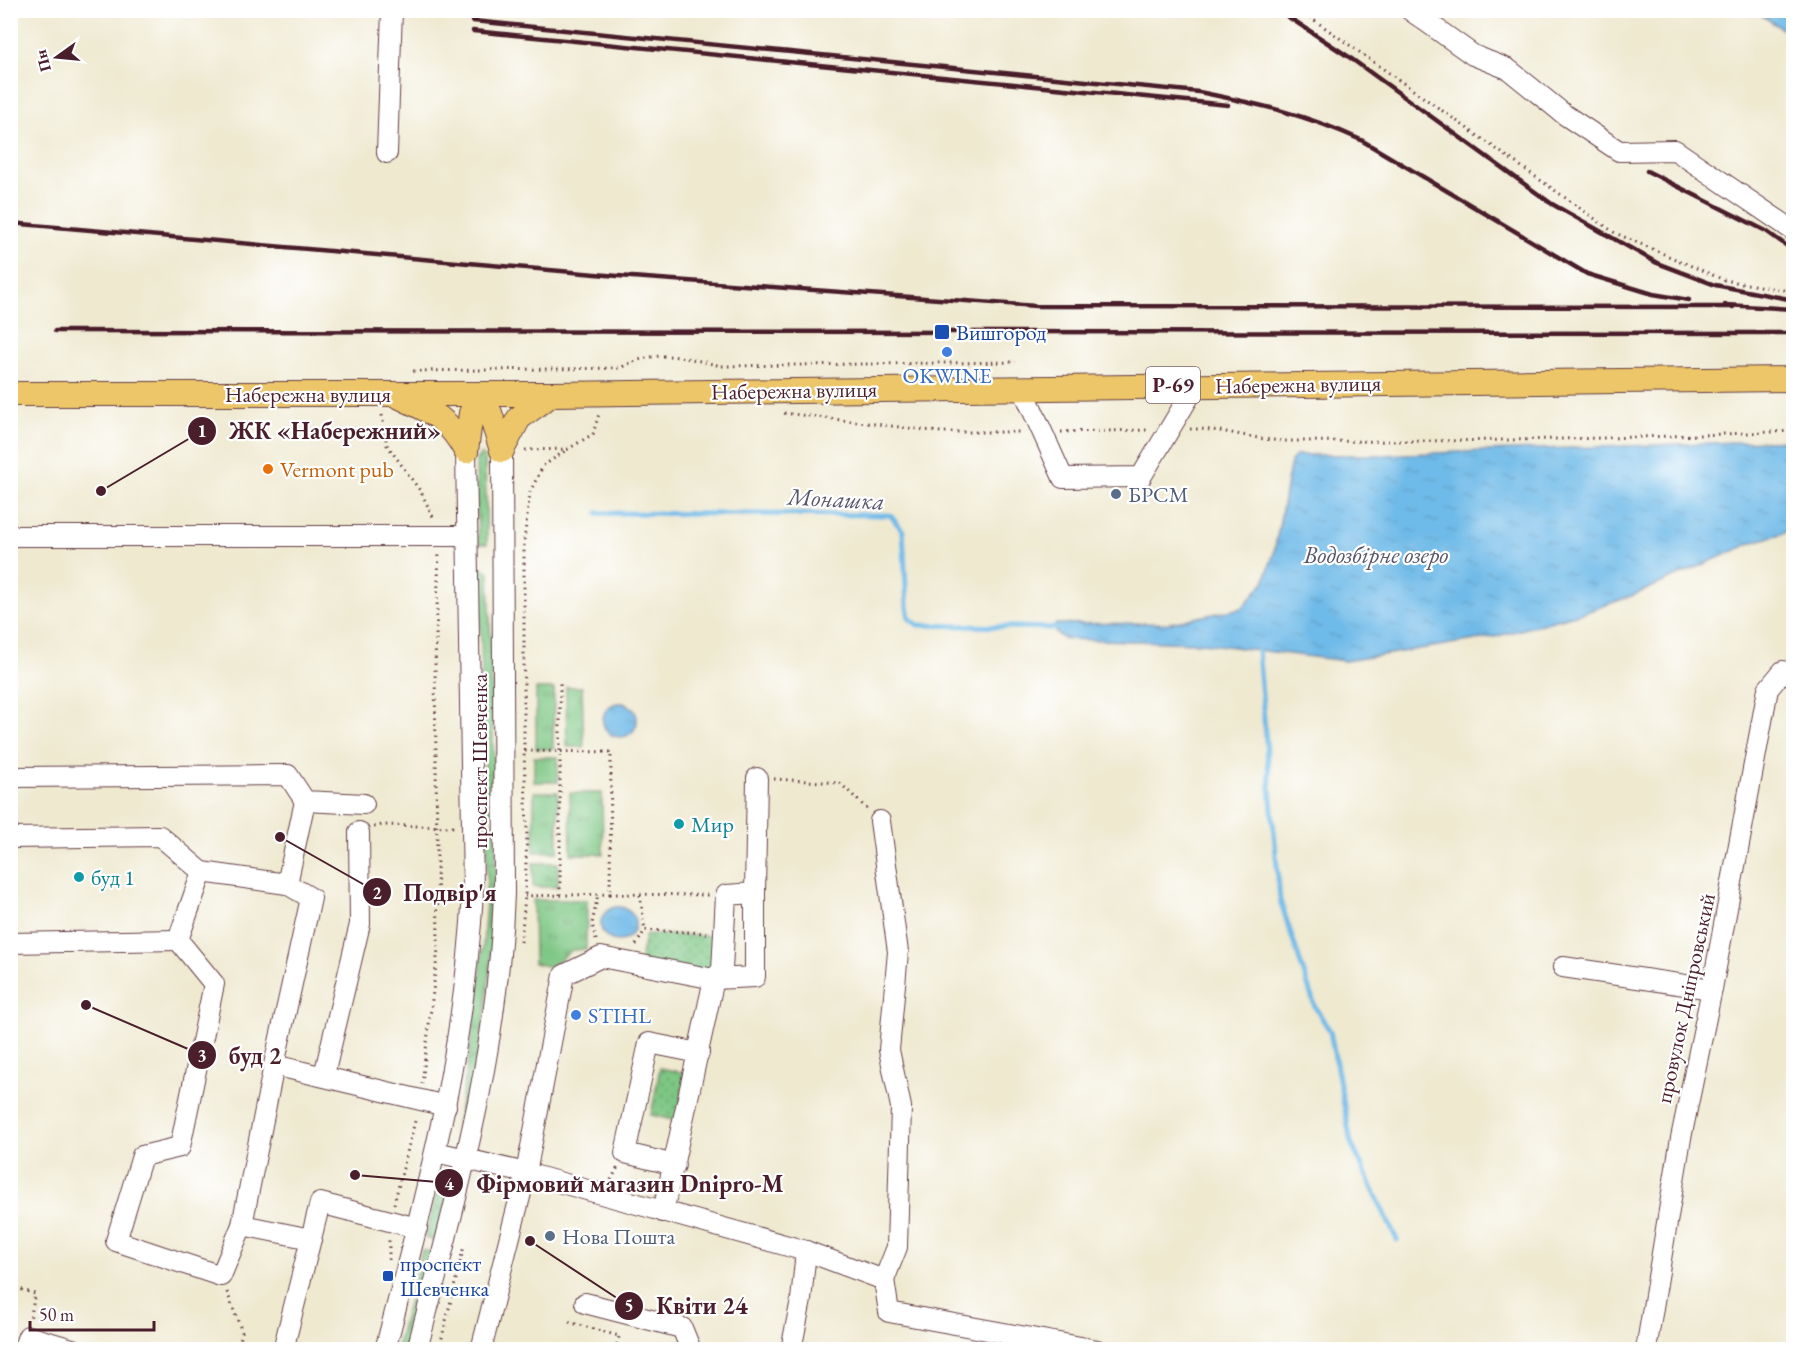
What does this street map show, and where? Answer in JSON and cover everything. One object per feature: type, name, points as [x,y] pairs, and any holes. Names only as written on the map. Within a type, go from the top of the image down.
[{"type":"main road","name":"Набережна вулиця","points":[[10,394],[552,394],[1794,379]]},
{"type":"main road","points":[[395,394],[439,415],[454,430],[466,450]]},
{"type":"main road","points":[[480,394],[511,450]]},
{"type":"main road","points":[[466,450],[471,413],[480,394]]},
{"type":"main road","points":[[511,450],[519,418],[552,394]]},
{"type":"street","points":[[387,153],[392,10]]},
{"type":"street","points":[[1410,10],[1473,55],[1508,69],[1565,115],[1620,151],[1675,150],[1794,231]]},
{"type":"street","points":[[1022,387],[1063,478],[1141,477],[1196,385]]},
{"type":"street","name":"проспект Шевченка","points":[[385,1350],[446,1106],[470,959],[473,891],[466,450]]},
{"type":"street","name":"проспект Шевченка","points":[[417,1350],[467,1158],[487,1062],[502,958],[504,883],[501,558],[511,450]]},
{"type":"street","points":[[10,536],[468,536]]},
{"type":"street","points":[[468,558],[501,558]]},
{"type":"street","name":"провулок Дніпровський","points":[[1646,1350],[1681,1138],[1712,989],[1768,689],[1783,671],[1794,673]]},
{"type":"street","points":[[10,777],[288,775],[305,801],[287,884]]},
{"type":"street","points":[[481,1350],[526,1173],[564,975],[601,957],[714,979],[755,977],[757,778]]},
{"type":"street","points":[[305,801],[364,804]]},
{"type":"street","points":[[880,821],[898,952],[889,1050],[901,1107],[897,1247],[884,1281],[889,1312],[1097,1350]]},
{"type":"street","points":[[324,1075],[360,924],[359,832]]},
{"type":"street","points":[[10,838],[160,836],[202,872],[287,884],[312,898],[274,1065],[242,1225],[221,1276],[116,1241],[142,1156],[180,1147],[212,995],[214,984],[178,940]]},
{"type":"street","points":[[178,940],[202,872]]},
{"type":"street","points":[[663,1212],[714,979],[722,970],[726,895],[755,893]]},
{"type":"street","points":[[10,943],[178,940]]},
{"type":"street","points":[[1563,967],[1712,989]]},
{"type":"street","points":[[675,1165],[625,1153],[649,1043],[699,1053]]},
{"type":"street","points":[[274,1065],[324,1075],[446,1106]]},
{"type":"street","points":[[436,1152],[526,1173],[806,1251],[884,1281]]},
{"type":"street","points":[[283,1350],[320,1203],[417,1228]]},
{"type":"street","points":[[242,1225],[311,1239]]},
{"type":"street","points":[[791,1350],[801,1300],[806,1251]]},
{"type":"street","points":[[585,1304],[682,1328],[691,1350]]},
{"type":"street","points":[[25,1343],[76,1350]]},
{"type":"path","points":[[1300,10],[1615,233],[1724,280],[1794,292]]},
{"type":"path","points":[[413,371],[620,368],[640,357],[678,355],[721,366],[1016,362]]},
{"type":"path","points":[[511,450],[568,449],[593,434],[599,412],[610,412]]},
{"type":"path","points":[[782,413],[941,432],[1200,429],[1273,441],[1431,442],[1680,437],[1794,431]]},
{"type":"path","points":[[388,1265],[390,1220],[420,1099],[438,949],[435,665]]},
{"type":"path","points":[[560,683],[560,895]]},
{"type":"path","points":[[524,751],[610,752],[610,894]]},
{"type":"path","points":[[757,778],[840,783],[880,821]]},
{"type":"path","points":[[359,832],[382,825],[437,826]]},
{"type":"path","points":[[598,894],[592,924],[595,939],[602,948]]},
{"type":"path","points":[[632,948],[638,945],[645,930],[640,894]]},
{"type":"path","points":[[525,896],[726,895]]},
{"type":"path","points":[[645,930],[724,934]]},
{"type":"path","points":[[604,1195],[625,1153]]},
{"type":"path","points":[[221,1276],[242,1332],[238,1350]]},
{"type":"path","points":[[10,1286],[34,1294],[25,1343]]},
{"type":"path","points":[[568,1322],[619,1336],[615,1350]]},
{"type":"green space","points":[[481,454],[485,458],[487,544],[478,544],[476,459]]},
{"type":"green space","points":[[483,568],[489,572],[495,814],[486,814],[479,573]]},
{"type":"green space","points":[[566,687],[582,687],[584,747],[567,747]]},
{"type":"green space","points":[[536,689],[554,689],[553,749],[536,749]]},
{"type":"green space","points":[[534,757],[558,757],[558,782],[534,782]]},
{"type":"green space","points":[[534,792],[558,792],[558,852],[534,852]]},
{"type":"green space","points":[[570,793],[602,793],[603,854],[571,854]]},
{"type":"green space","points":[[496,823],[496,907],[486,1010],[465,1127],[460,1130],[457,1125],[470,1050],[484,938],[487,824]]},
{"type":"green space","points":[[533,863],[558,863],[558,887],[533,887]]},
{"type":"green space","points":[[533,900],[587,900],[586,949],[572,950],[550,967],[534,963]]},
{"type":"green space","points":[[646,934],[714,936],[712,978],[638,966]]},
{"type":"green space","points":[[660,1068],[686,1073],[677,1121],[651,1115]]},
{"type":"green space","points":[[448,1169],[453,1176],[435,1241],[425,1238],[442,1173]]},
{"type":"green space","points":[[422,1250],[432,1252],[406,1349],[396,1349]]},
{"type":"water","points":[[1755,11],[1793,11],[1793,36]]},
{"type":"water","name":"Водозбірне озеро","points":[[1793,440],[1793,530],[1754,542],[1634,595],[1586,612],[1494,637],[1345,661],[1202,643],[1064,639],[1056,633],[1054,628],[1056,624],[1170,623],[1242,608],[1264,582],[1274,553],[1291,461],[1297,455],[1379,455]]},
{"type":"water","points":[[620,703],[632,708],[637,720],[632,732],[620,737],[608,732],[603,720],[608,708]]},
{"type":"water","points":[[618,907],[630,912],[635,924],[630,936],[618,941],[606,936],[601,924],[606,912]]},
{"type":"waterway","name":"Монашка","points":[[598,513],[890,515],[903,531],[907,606],[909,618],[918,625],[1054,628]]},
{"type":"waterway","points":[[1258,650],[1280,900],[1315,1007],[1330,1031],[1351,1143],[1397,1240]]},
{"type":"railway","points":[[1278,10],[1349,57],[1552,204],[1657,263],[1715,285],[1794,300]]},
{"type":"railway","points":[[473,21],[1199,92],[1241,101],[1301,117],[1361,140],[1587,274],[1653,294],[1689,300]]},
{"type":"railway","points":[[473,31],[1228,105]]},
{"type":"railway","points":[[1647,171],[1766,231],[1794,251]]},
{"type":"railway","points":[[10,223],[618,276],[1036,306],[1733,307]]},
{"type":"railway","points":[[1725,305],[1794,309]]},
{"type":"railway","points":[[55,331],[1794,333]]},
{"type":"place","name":"Вишгород","points":[[942,332]]},
{"type":"place","name":"OKWINE","points":[[947,352]]},
{"type":"place","name":"Vermont pub","points":[[268,469]]},
{"type":"place","name":"ЖК «Набережний»","points":[[101,491]]},
{"type":"place","name":"БРСМ","points":[[1116,494]]},
{"type":"place","name":"Мир","points":[[679,824]]},
{"type":"place","name":"Подвір'я","points":[[280,837]]},
{"type":"place","name":"буд 1","points":[[79,877]]},
{"type":"place","name":"буд 2","points":[[86,1005]]},
{"type":"place","name":"STIHL","points":[[576,1015]]},
{"type":"place","name":"Фірмовий магазин Dnipro-M","points":[[355,1175]]},
{"type":"place","name":"Нова Пошта","points":[[550,1236]]},
{"type":"place","name":"Квіти 24","points":[[530,1241]]},
{"type":"place","name":"проспект Шевченка","points":[[388,1276]]}]
